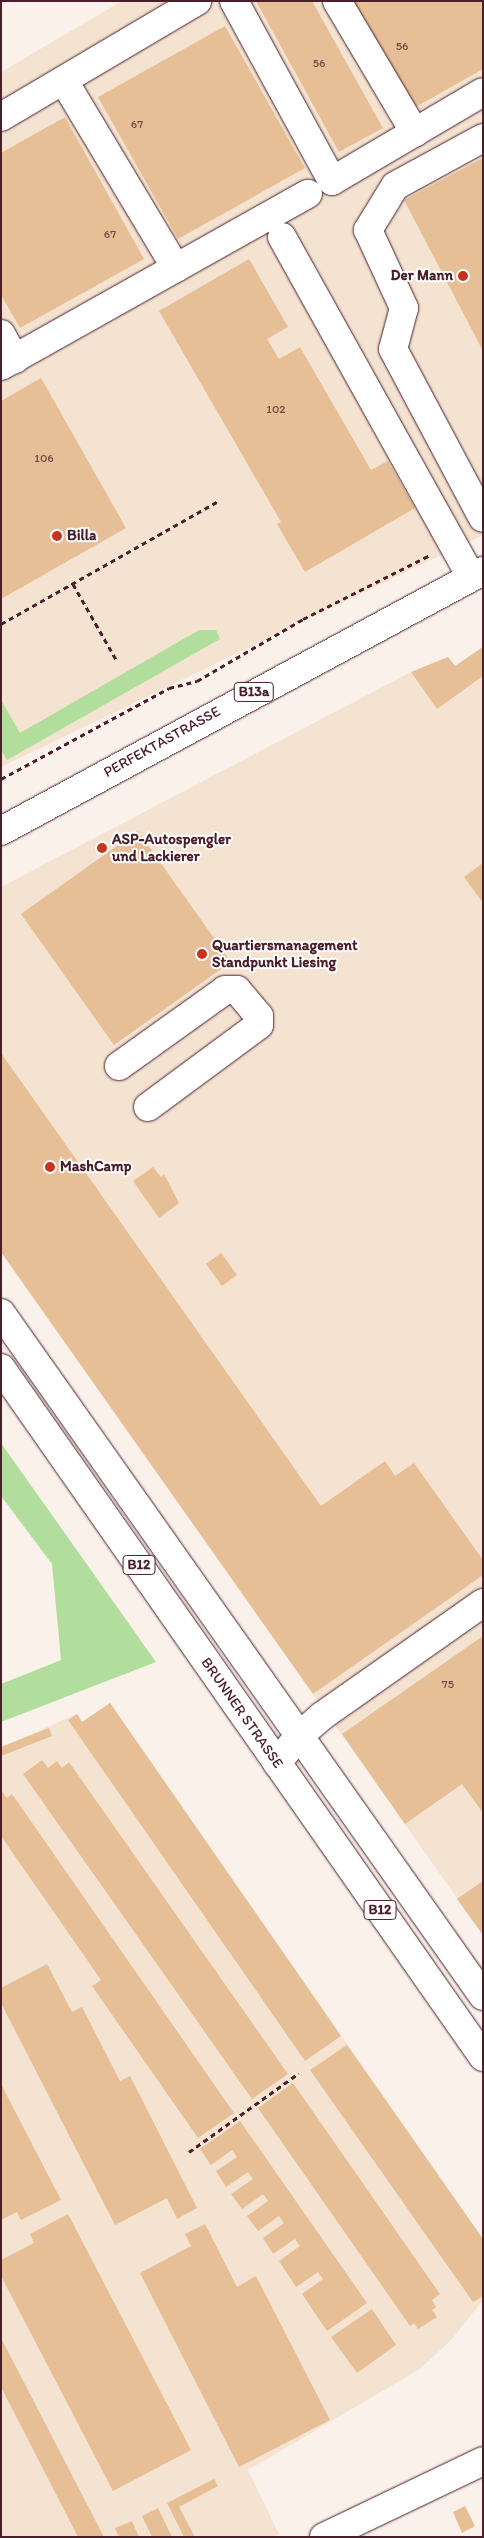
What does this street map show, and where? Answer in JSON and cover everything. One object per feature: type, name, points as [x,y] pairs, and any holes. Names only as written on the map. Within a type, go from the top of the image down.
[{"type":"main road","points":[[1,116],[64,81],[197,1]]},
{"type":"main road","points":[[234,1],[332,181],[483,92]]},
{"type":"main road","points":[[337,1],[415,133]]},
{"type":"main road","points":[[64,81],[176,268]]},
{"type":"main road","points":[[483,138],[395,186],[368,230],[404,308],[393,349],[483,518]]},
{"type":"main road","points":[[1,334],[8,363],[308,194]]},
{"type":"main road","points":[[282,237],[453,544],[477,574]]},
{"type":"main road","name":"PERFEKTASTRASSE","points":[[1,831],[477,574]]},
{"type":"main road","points":[[119,1066],[225,990],[237,990],[259,1016],[259,1025],[148,1107]]},
{"type":"main road","name":"B12","points":[[1,1313],[483,1996]]},
{"type":"main road","name":"BRUNNER STRASSE","points":[[1,1368],[483,2057]]},
{"type":"main road","points":[[277,1763],[299,1736],[483,1603]]},
{"type":"main road","points":[[324,2537],[483,2461]]},
{"type":"path","points":[[1,624],[218,501]]},
{"type":"path","points":[[1,779],[169,688],[197,680],[304,619],[453,544]]},
{"type":"path","points":[[73,584],[117,661]]},
{"type":"path","points":[[189,2152],[299,2073]]},
{"type":"shaded area","points":[[122,1],[483,1],[483,535],[1,767],[1,72]]},
{"type":"shaded area","points":[[483,647],[483,1935],[1,1252],[1,887],[411,672],[448,657],[455,666]]},
{"type":"shaded area","points":[[110,1703],[483,2239],[483,2300],[452,2339],[420,2369],[248,2470],[279,2534],[272,2537],[1,2537],[1,1747],[77,1714],[83,1722]]},
{"type":"green space","points":[[199,630],[216,630],[220,639],[7,760],[1,750],[1,700],[20,733]]},
{"type":"green space","points":[[1,1443],[156,1662],[1,1722],[1,1684],[61,1660],[52,1564],[1,1496]]},
{"type":"building","points":[[256,1],[312,1],[383,128],[339,152]]},
{"type":"building","points":[[353,1],[483,1],[483,69],[414,108]]},
{"type":"building","points":[[225,26],[305,168],[178,239],[98,97]]},
{"type":"building","points":[[65,117],[144,259],[20,328],[1,295],[1,153]]},
{"type":"building","name":"Der Mann","points":[[483,158],[483,351],[404,200]]},
{"type":"building","points":[[249,259],[288,327],[267,339],[279,359],[300,347],[371,470],[388,461],[415,508],[305,572],[277,524],[281,522],[159,311]]},
{"type":"building","points":[[41,378],[126,528],[1,599],[1,401]]},
{"type":"building","points":[[483,647],[483,676],[437,709],[411,672],[448,657],[455,666]]},
{"type":"building","points":[[138,831],[231,962],[114,1045],[21,914]]},
{"type":"building","points":[[483,863],[483,903],[464,877]]},
{"type":"building","points":[[1,1053],[321,1506],[385,1461],[395,1476],[414,1463],[483,1560],[483,1575],[313,1694],[1,1252]]},
{"type":"building","points":[[153,1167],[161,1177],[164,1174],[179,1203],[159,1218],[133,1181]]},
{"type":"building","points":[[221,1253],[237,1275],[222,1286],[206,1264]]},
{"type":"building","points":[[483,1636],[483,1813],[462,1784],[405,1824],[342,1734]]},
{"type":"building","points":[[110,1703],[341,2036],[305,2061],[68,1720],[77,1714],[82,1722]]},
{"type":"building","points":[[49,1728],[52,1736],[1,1756],[1,1747]]},
{"type":"building","points":[[42,1760],[48,1768],[57,1761],[62,1768],[69,1762],[288,2074],[252,2099],[23,1774]]},
{"type":"building","points":[[1,1790],[7,1798],[12,1794],[234,2113],[198,2138],[92,1986],[101,1980],[1,1836]]},
{"type":"building","points":[[483,1881],[483,1935],[457,1899]]},
{"type":"building","points":[[47,1964],[72,2012],[82,2007],[120,2081],[130,2076],[197,2208],[177,2219],[167,2198],[115,2225],[1,2003],[1,1988]]},
{"type":"building","points":[[347,2045],[483,2239],[483,2296],[473,2302],[310,2070]]},
{"type":"building","points":[[293,2083],[440,2294],[432,2300],[436,2307],[432,2310],[437,2317],[418,2329],[414,2323],[410,2326],[258,2108]]},
{"type":"building","points":[[1,2084],[61,2200],[21,2220],[17,2212],[1,2220]]},
{"type":"building","points":[[240,2121],[367,2303],[327,2331],[302,2294],[323,2279],[318,2272],[296,2287],[279,2261],[300,2246],[295,2239],[273,2254],[263,2238],[284,2223],[279,2216],[258,2231],[247,2216],[268,2201],[263,2194],[242,2209],[231,2194],[253,2179],[248,2172],[226,2187],[216,2171],[237,2157],[232,2150],[211,2165],[200,2149]]},
{"type":"building","points":[[68,2214],[191,2450],[113,2491],[1,2276],[1,2260],[34,2243],[30,2234]]},
{"type":"building","points":[[205,2224],[237,2287],[256,2276],[330,2420],[239,2467],[140,2273],[191,2246],[185,2234]]},
{"type":"building","points":[[372,2309],[396,2345],[357,2373],[331,2337]]},
{"type":"building","points":[[1,2338],[104,2537],[78,2537],[1,2387]]},
{"type":"building","points":[[214,2479],[218,2486],[179,2507],[195,2537],[184,2537],[167,2503]]},
{"type":"building","points":[[465,2506],[475,2526],[462,2533],[453,2512]]},
{"type":"building","points":[[158,2508],[172,2537],[152,2537],[142,2516]]},
{"type":"building","points":[[132,2521],[139,2537],[119,2537],[115,2528]]},
{"type":"place","name":"Der Mann","points":[[463,276]]},
{"type":"place","name":"Billa","points":[[57,536]]},
{"type":"place","name":"ASP-Autospengler und Lackierer","points":[[102,848]]},
{"type":"place","name":"Quartiersmanagement Standpunkt Liesing","points":[[202,954]]},
{"type":"place","name":"MashCamp","points":[[50,1167]]}]
